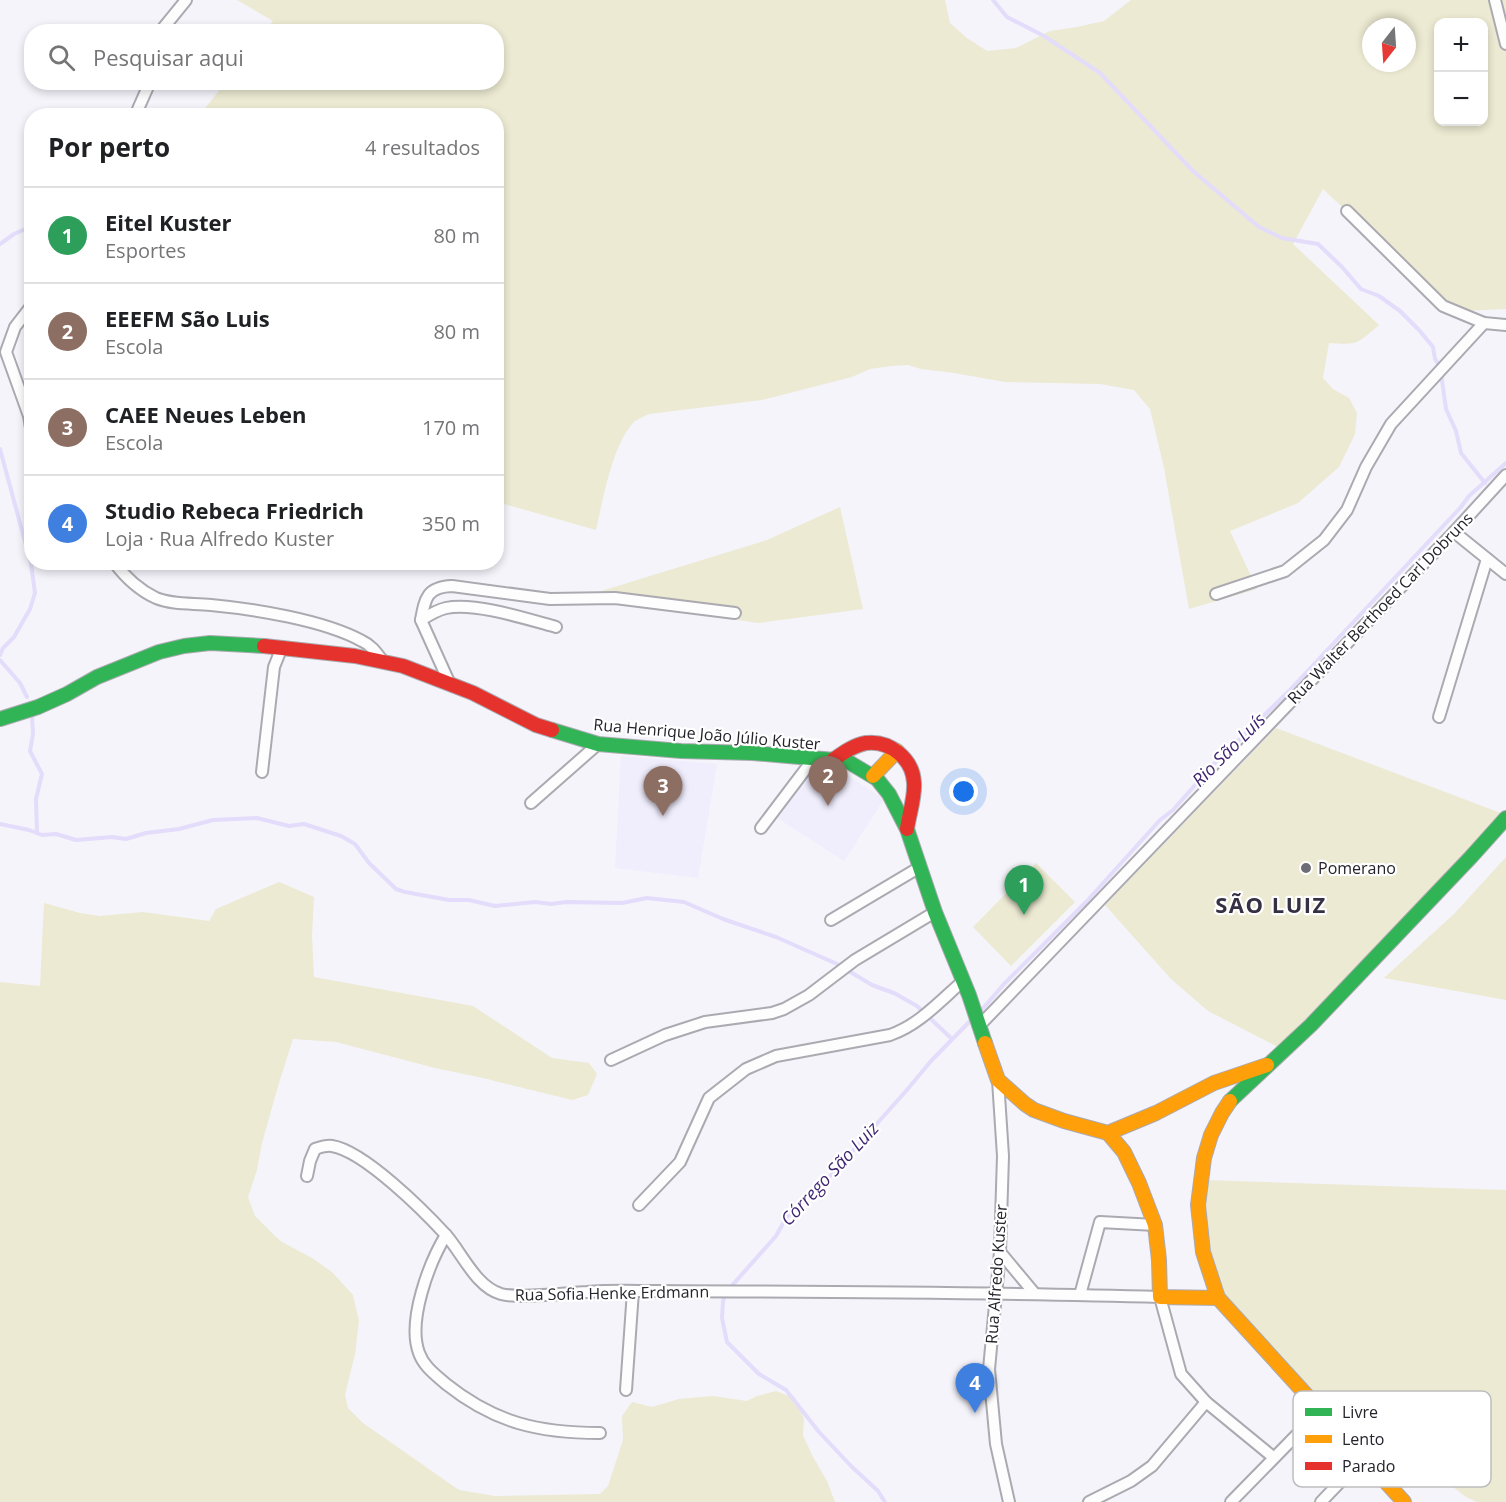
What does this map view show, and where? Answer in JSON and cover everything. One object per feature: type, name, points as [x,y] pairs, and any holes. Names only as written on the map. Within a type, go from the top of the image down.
[{"type":"street","points":[[166,24],[186,0]]},
{"type":"street","points":[[1495,0],[1506,44]]},
{"type":"street","points":[[139,108],[146,90]]},
{"type":"street","points":[[1347,211],[1443,306],[1484,322],[1506,325]]},
{"type":"street","points":[[24,316],[3,348],[24,405]]},
{"type":"street","points":[[1216,594],[1285,571],[1323,540],[1347,510],[1366,466],[1391,423],[1484,322]]},
{"type":"street","name":"Rua Walter Berthoed Carl Dobruns","points":[[978,1024],[1454,532],[1506,475]]},
{"type":"street","points":[[1454,532],[1506,574]]},
{"type":"street","points":[[1439,717],[1487,559]]},
{"type":"street","points":[[120,570],[138,588],[158,599],[263,612],[316,624],[363,641],[375,649],[382,660]]},
{"type":"street","points":[[449,682],[422,620],[428,596],[432,590],[440,586],[550,599],[615,598],[735,613]]},
{"type":"street","points":[[422,620],[439,609],[462,607],[494,611],[556,627]]},
{"type":"street","name":"Rua Henrique João Júlio Kuster","points":[[0,719],[38,707],[97,677],[159,652],[210,643],[282,646],[382,660],[449,682],[536,725],[598,744],[847,761],[873,776],[886,788],[907,829],[935,912],[969,995],[998,1080]]},
{"type":"street","points":[[262,772],[274,667],[282,646]]},
{"type":"street","name":"Rua Henrique João Júlio Kuster","points":[[831,761],[859,745],[877,743],[890,746],[897,751]]},
{"type":"street","points":[[531,803],[598,744]]},
{"type":"street","points":[[873,776],[897,751],[906,759],[914,778],[889,794]]},
{"type":"street","points":[[761,828],[814,758]]},
{"type":"street","name":"Rua Henrique João Júlio Kuster","points":[[907,829],[914,778]]},
{"type":"street","points":[[1302,1391],[1218,1298],[1205,1264],[1196,1209],[1198,1180],[1208,1146],[1222,1112],[1241,1091],[1275,1062],[1506,818]]},
{"type":"street","points":[[831,920],[920,867]]},
{"type":"street","points":[[611,1060],[665,1035],[705,1022],[772,1013],[784,1009],[809,995],[855,960],[935,912]]},
{"type":"street","points":[[639,1205],[680,1162],[702,1109],[709,1098],[737,1075],[761,1061],[776,1056],[890,1035],[904,1030],[922,1018],[963,981]]},
{"type":"street","points":[[998,1080],[1034,1110],[1108,1133],[1156,1113],[1214,1083],[1275,1062]]},
{"type":"street","name":"Rua Alfredo Kuster","points":[[998,1080],[1003,1155],[1000,1252],[989,1369],[996,1444],[1009,1502]]},
{"type":"street","points":[[1108,1133],[1124,1152],[1155,1225],[1160,1260],[1160,1297],[1181,1374],[1206,1402],[1273,1456]]},
{"type":"street","name":"Rua Sofia Henke Erdmann","points":[[307,1176],[315,1149],[325,1146],[335,1147],[359,1158],[383,1175],[446,1235],[482,1282],[500,1294],[514,1296],[588,1291],[743,1291],[1080,1294],[1160,1297]]},
{"type":"street","points":[[1080,1294],[1100,1222],[1155,1225]]},
{"type":"street","points":[[446,1235],[427,1272],[420,1300],[416,1343],[424,1363],[462,1396],[490,1413],[525,1425],[563,1433],[600,1433]]},
{"type":"street","points":[[1000,1252],[1035,1294]]},
{"type":"street","points":[[626,1390],[633,1291]]},
{"type":"street","points":[[1160,1297],[1218,1298]]},
{"type":"street","points":[[1089,1502],[1131,1481],[1152,1466],[1206,1402]]},
{"type":"street","points":[[1231,1502],[1293,1437]]},
{"type":"street","points":[[1321,1502],[1335,1487]]},
{"type":"street","points":[[1391,1487],[1404,1502]]},
{"type":"shaded area","points":[[237,0],[945,0],[950,23],[987,51],[1016,48],[1050,31],[1104,21],[1131,0],[1506,0],[1506,309],[1462,311],[1425,298],[1369,232],[1323,189],[1293,244],[1379,325],[1357,342],[1329,343],[1323,378],[1333,389],[1349,398],[1357,413],[1355,434],[1339,467],[1298,503],[1230,531],[1257,589],[1189,609],[1164,468],[1150,409],[1134,390],[1100,384],[1005,382],[908,365],[870,369],[852,377],[762,400],[649,414],[639,419],[633,423],[619,445],[609,474],[596,530],[504,504],[504,108],[205,108],[219,90],[504,90],[504,24],[271,24],[273,21]]},
{"type":"shaded area","points":[[840,507],[863,609],[758,623],[675,611],[598,592],[767,540]]},
{"type":"shaded area","name":"Pomerano","points":[[1276,728],[1506,815],[1278,1047],[1208,1011],[1171,979],[1105,905]]},
{"type":"shaded area","points":[[811,752],[884,799],[844,861],[771,814]]},
{"type":"shaded area","points":[[621,756],[717,764],[698,878],[615,868]]},
{"type":"shaded area","points":[[1506,857],[1506,1000],[1384,978],[1455,913]]},
{"type":"shaded area","points":[[1036,863],[1075,902],[1011,966],[973,927]]},
{"type":"shaded area","points":[[279,882],[314,897],[312,936],[314,977],[473,1006],[552,1058],[589,1063],[597,1074],[588,1095],[572,1100],[336,1042],[293,1039],[248,1197],[255,1216],[275,1236],[332,1272],[353,1295],[359,1321],[355,1354],[345,1395],[348,1408],[363,1423],[459,1490],[495,1496],[600,1494],[608,1486],[623,1440],[622,1416],[632,1402],[652,1407],[679,1399],[713,1396],[747,1401],[776,1391],[794,1398],[804,1419],[803,1435],[827,1481],[835,1502],[0,1502],[0,982],[40,986],[44,903],[100,916],[143,912],[209,921],[216,909]]},
{"type":"shaded area","points":[[1205,1180],[1506,1190],[1506,1502],[1477,1502],[1453,1487],[1491,1487],[1491,1391],[1304,1391],[1239,1323],[1209,1270]]},
{"type":"waterway","points":[[993,0],[1007,17],[1044,36],[1100,73],[1193,171],[1259,227],[1282,238],[1318,244],[1361,289],[1379,296],[1400,311],[1433,347],[1435,359],[1440,366],[1446,409],[1456,431],[1461,453],[1485,483]]},
{"type":"waterway","points":[[0,244],[24,230]]},
{"type":"waterway","points":[[0,449],[24,538]]},
{"type":"waterway","name":"Rio São Luís","points":[[979,1013],[1004,984],[1087,901],[1160,820],[1173,810],[1228,748],[1289,691],[1469,496],[1506,463]]},
{"type":"waterway","points":[[0,655],[3,648],[14,637],[30,609],[35,593],[32,570]]},
{"type":"waterway","points":[[0,660],[20,683],[27,697]]},
{"type":"waterway","points":[[32,716],[33,734],[30,751],[42,774],[36,799],[37,833]]},
{"type":"waterway","points":[[0,824],[42,835],[56,834],[76,840],[112,837],[126,839],[213,820],[257,818],[289,826],[304,824],[341,836],[355,844],[369,863],[396,889],[405,892],[449,900],[469,900],[495,906],[535,902],[551,904],[622,903],[647,898],[684,902],[723,919],[776,937],[837,964],[872,985],[894,993],[917,1006],[952,1039]]},
{"type":"waterway","name":"Córrego São Luiz","points":[[885,1502],[878,1491],[819,1432],[786,1390],[759,1374],[727,1342],[722,1318],[723,1301],[728,1290],[776,1236],[786,1218],[824,1183],[931,1061],[973,1018]]},
{"type":"traffic: fast","points":[[0,719],[38,707],[97,677],[159,652],[210,643],[264,646]]},
{"type":"traffic: fast","points":[[552,730],[598,744],[847,761],[877,779],[889,794],[907,829],[935,912],[969,995],[985,1043]]},
{"type":"traffic: fast","points":[[1230,1101],[1311,1025],[1506,818]]},
{"type":"traffic: slow","points":[[873,776],[897,751]]},
{"type":"traffic: slow","points":[[985,1043],[998,1080],[1025,1104],[1034,1110],[1064,1121],[1108,1133],[1156,1113],[1214,1083],[1267,1065]]},
{"type":"traffic: slow","points":[[1230,1101],[1211,1135],[1204,1158],[1198,1205],[1203,1252],[1218,1298],[1303,1391]]},
{"type":"traffic: slow","points":[[1108,1133],[1124,1152],[1155,1225],[1160,1297],[1218,1298]]},
{"type":"traffic: slow","points":[[1390,1487],[1404,1502]]},
{"type":"traffic: jam","points":[[264,646],[355,656],[403,666],[473,693],[536,725],[552,730]]},
{"type":"traffic: jam","points":[[833,760],[853,747],[866,743],[883,745],[899,753],[909,766],[914,783],[907,829]]},
{"type":"place","name":"EEEFM São Luis","points":[[828,806]]},
{"type":"place","name":"CAEE Neues Leben","points":[[663,816]]},
{"type":"place","name":"Pomerano","points":[[1306,868]]},
{"type":"place","name":"Eitel Kuster","points":[[1024,915]]},
{"type":"place","name":"Studio Rebeca Friedrich","points":[[975,1413]]},
{"type":"district","name":"SÃO LUIZ","points":[[1271,905]]}]
